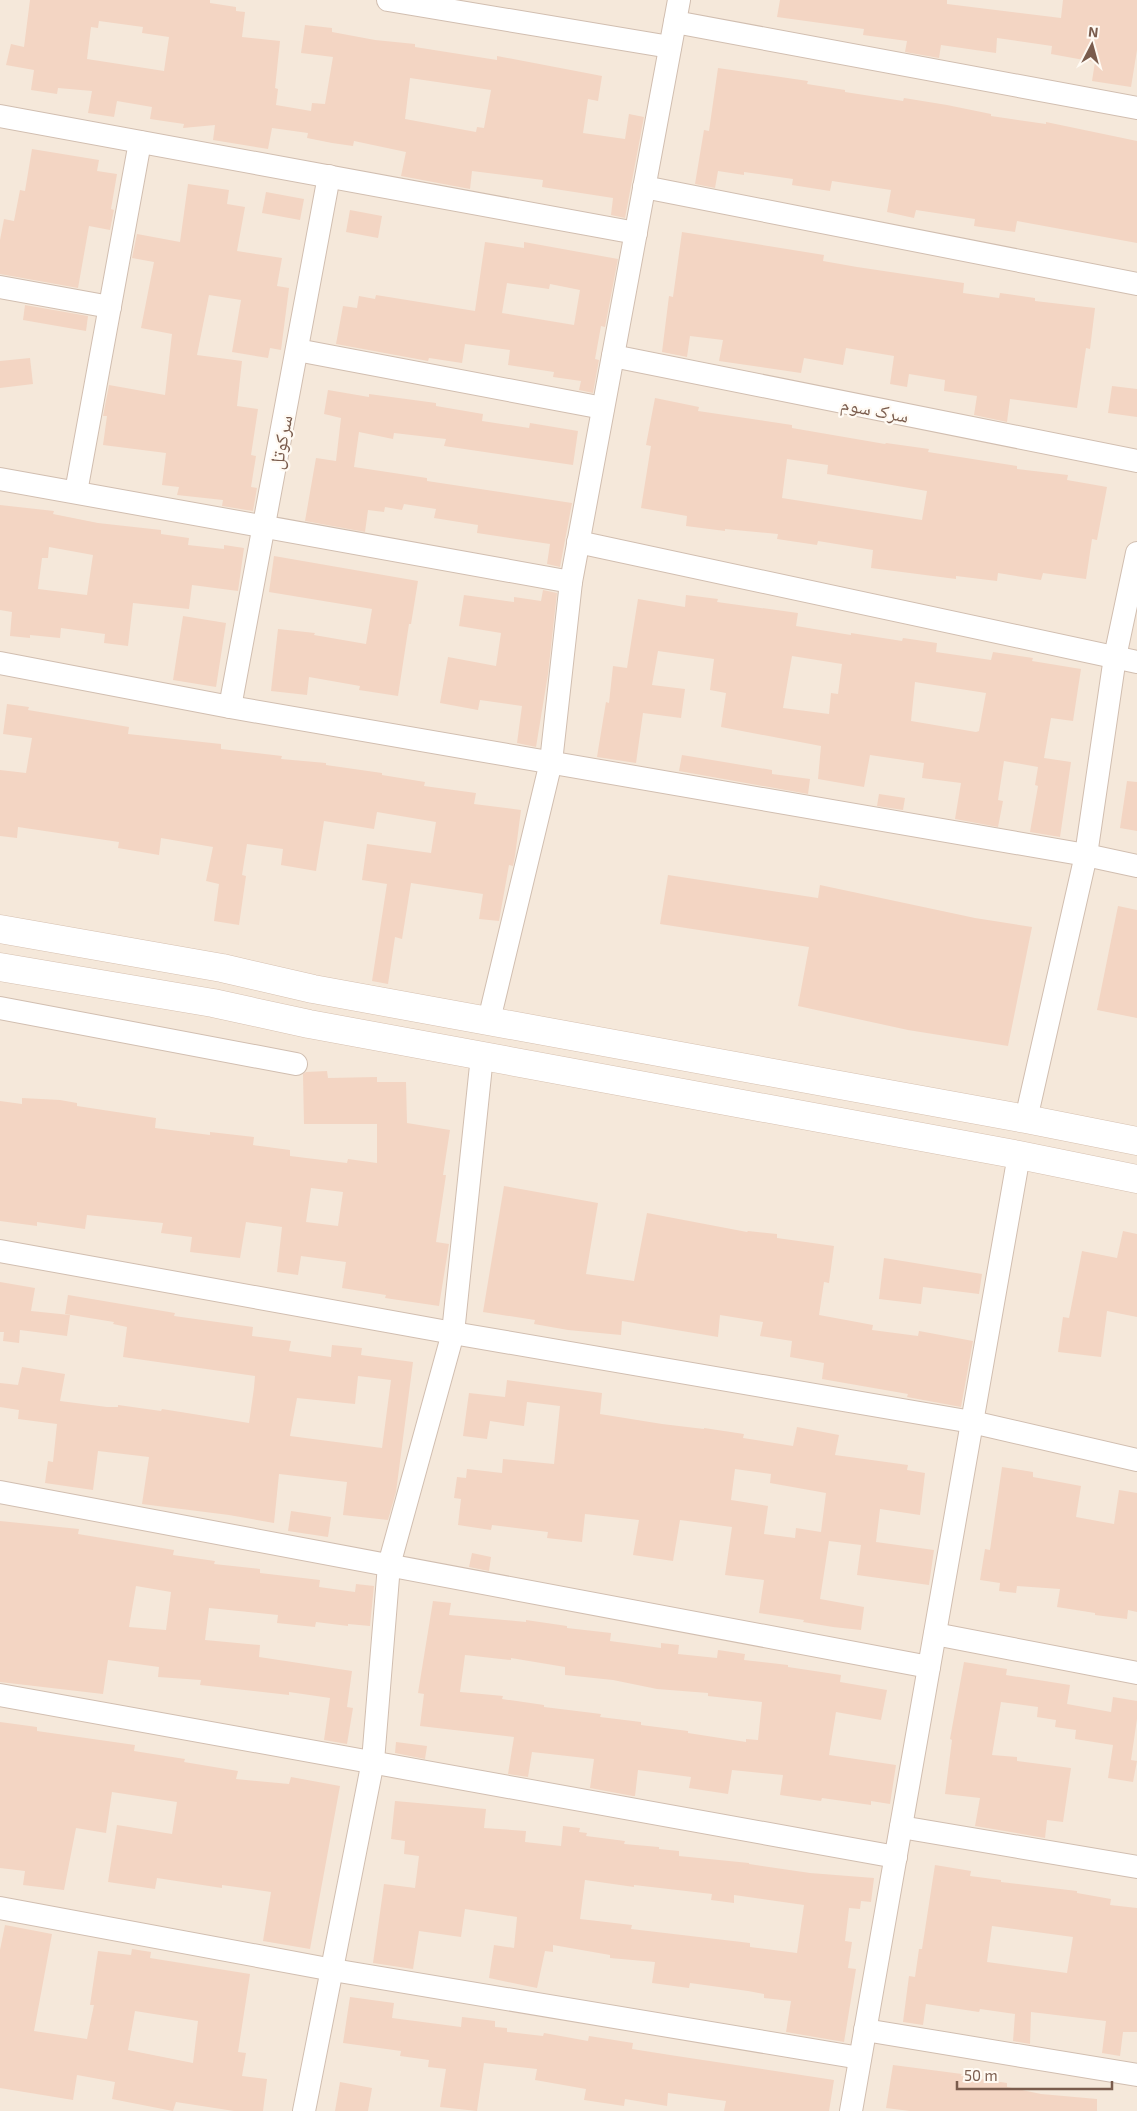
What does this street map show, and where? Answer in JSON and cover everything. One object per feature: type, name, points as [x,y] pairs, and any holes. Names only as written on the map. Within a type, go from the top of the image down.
[{"type":"main road","points":[[0,929],[222,968],[313,989],[1137,1141]]},
{"type":"main road","points":[[0,967],[212,1004],[309,1024],[1019,1155],[1137,1179]]},
{"type":"main road","points":[[212,1004],[222,987],[222,968]]},
{"type":"main road","points":[[309,1024],[303,1010],[303,1003],[313,989]]},
{"type":"street","points":[[388,0],[670,47]]},
{"type":"street","points":[[489,1020],[551,762],[571,582],[679,0]]},
{"type":"street","points":[[675,22],[1137,108]]},
{"type":"street","points":[[0,116],[636,233]]},
{"type":"street","points":[[76,492],[140,142]]},
{"type":"street","name":"سرکوتل","points":[[230,707],[329,176]]},
{"type":"street","points":[[644,187],[1137,284]]},
{"type":"street","points":[[0,287],[110,307]]},
{"type":"street","points":[[298,350],[603,408]]},
{"type":"street","name":"سرک سوم","points":[[613,356],[1137,461]]},
{"type":"street","points":[[0,479],[571,582]]},
{"type":"street","points":[[578,542],[1126,660]]},
{"type":"street","points":[[1026,1119],[1086,855],[1126,660],[1137,553]]},
{"type":"street","points":[[0,663],[230,707],[1086,855],[1137,866]]},
{"type":"street","points":[[0,1008],[296,1064]]},
{"type":"street","points":[[304,2111],[373,1761],[389,1565],[453,1333],[482,1056]]},
{"type":"street","points":[[851,2111],[1019,1155]]},
{"type":"street","points":[[0,1251],[453,1333],[972,1422],[1137,1460]]},
{"type":"street","points":[[0,1492],[929,1667]]},
{"type":"street","points":[[935,1634],[1137,1674]]},
{"type":"street","points":[[0,1695],[896,1857]]},
{"type":"street","points":[[901,1827],[1137,1867]]},
{"type":"street","points":[[0,1908],[332,1970],[860,2058]]},
{"type":"street","points":[[865,2030],[1137,2075]]},
{"type":"shaded area","points":[[0,0],[1137,0],[1137,2111],[0,2111]]},
{"type":"building","points":[[30,0],[210,0],[210,3],[236,7],[236,11],[245,12],[242,37],[280,41],[275,88],[278,89],[276,105],[311,111],[312,103],[325,104],[333,57],[301,53],[305,25],[332,28],[332,32],[375,40],[415,44],[415,47],[497,60],[497,56],[602,76],[598,101],[588,99],[583,133],[625,139],[629,114],[644,117],[625,218],[611,215],[613,198],[542,187],[543,180],[472,171],[470,189],[401,176],[406,152],[354,141],[353,146],[332,143],[307,138],[308,133],[272,128],[268,149],[213,140],[215,125],[183,128],[184,124],[150,119],[152,107],[117,101],[114,117],[88,113],[92,91],[58,88],[57,94],[31,90],[34,70],[6,65],[11,44],[24,47]],"holes":[[[99,21],[143,27],[142,33],[169,37],[164,71],[87,59],[91,27],[98,28]],[[410,78],[491,90],[484,128],[477,127],[476,132],[405,119]]]},
{"type":"building","points":[[780,0],[947,0],[947,4],[1061,18],[1063,0],[1137,0],[1137,50],[1131,87],[1092,81],[1095,62],[1051,54],[1052,46],[997,38],[996,53],[941,45],[939,58],[905,52],[907,41],[863,35],[864,29],[777,17]]},
{"type":"building","points":[[718,68],[808,81],[807,84],[845,90],[845,92],[903,101],[904,98],[991,114],[991,116],[1046,124],[1046,122],[1137,141],[1137,243],[1017,221],[1015,232],[974,226],[975,219],[916,210],[914,218],[887,212],[891,190],[832,181],[830,191],[792,185],[793,179],[744,172],[744,175],[718,171],[715,188],[695,184],[704,130],[709,131]]},
{"type":"building","points":[[32,149],[99,160],[97,171],[117,174],[111,209],[114,210],[110,230],[89,226],[78,288],[0,274],[0,240],[4,219],[14,221],[20,190],[25,191]]},
{"type":"building","points":[[188,184],[229,190],[227,204],[245,207],[237,251],[282,258],[277,286],[289,288],[281,350],[270,348],[268,358],[232,352],[241,300],[209,295],[197,355],[242,361],[237,406],[258,409],[251,455],[256,456],[251,487],[257,488],[253,511],[222,506],[223,500],[177,495],[179,487],[162,485],[166,453],[103,445],[107,416],[103,416],[109,385],[165,395],[172,334],[141,328],[154,262],[132,258],[137,234],[180,242]]},
{"type":"building","points":[[266,192],[304,199],[300,220],[262,213]]},
{"type":"building","points":[[350,210],[382,216],[378,238],[346,232]]},
{"type":"building","points":[[682,232],[824,255],[823,261],[964,283],[963,293],[999,298],[1000,293],[1035,298],[1035,301],[1095,308],[1090,349],[1086,348],[1077,408],[1010,399],[1007,422],[974,415],[977,396],[944,391],[945,380],[909,374],[907,387],[890,384],[894,356],[846,348],[843,365],[804,358],[801,373],[719,361],[723,340],[690,336],[687,357],[662,352],[669,296],[673,297]]},
{"type":"building","points":[[485,242],[524,248],[524,242],[618,259],[605,327],[601,326],[595,359],[599,360],[593,393],[579,390],[581,381],[553,377],[554,372],[508,365],[510,350],[465,344],[462,363],[429,358],[428,361],[336,344],[343,306],[357,308],[359,296],[375,299],[376,295],[475,311]],"holes":[[[507,283],[549,289],[550,284],[580,290],[574,325],[502,313]]]},
{"type":"building","points":[[25,305],[88,316],[86,331],[23,320]]},
{"type":"building","points":[[30,358],[33,384],[0,388],[0,361]]},
{"type":"building","points":[[1112,386],[1137,389],[1137,417],[1108,413]]},
{"type":"building","points":[[328,390],[369,397],[369,394],[436,403],[436,406],[483,414],[482,421],[529,428],[530,423],[578,431],[573,465],[444,446],[446,439],[394,433],[393,439],[359,432],[354,467],[427,478],[427,481],[572,503],[560,567],[547,564],[550,544],[477,533],[478,525],[434,518],[436,509],[404,504],[402,510],[385,507],[384,512],[368,510],[365,532],[305,521],[316,458],[336,461],[341,418],[324,414]]},
{"type":"building","points":[[655,398],[699,407],[698,411],[792,425],[792,428],[885,444],[929,449],[928,452],[1017,466],[1017,469],[1068,475],[1067,480],[1107,487],[1097,540],[1092,539],[1086,579],[1043,573],[1041,580],[998,573],[997,581],[956,576],[956,579],[871,568],[873,550],[818,541],[817,545],[777,539],[778,534],[725,529],[725,531],[686,526],[687,516],[641,508],[651,446],[646,445]],"holes":[[[787,459],[828,465],[827,474],[927,491],[922,520],[782,498]]]},
{"type":"building","points":[[0,505],[54,511],[53,514],[98,523],[161,530],[161,534],[189,538],[188,545],[224,549],[224,545],[244,548],[238,591],[192,585],[189,609],[133,603],[128,646],[104,643],[105,634],[61,628],[60,638],[30,635],[30,638],[10,636],[12,612],[0,610]],"holes":[[[49,547],[93,555],[87,595],[38,589],[42,558],[48,558]]]},
{"type":"building","points":[[274,556],[418,581],[398,696],[359,690],[360,686],[309,677],[307,695],[271,691],[278,629],[315,633],[314,635],[366,644],[372,609],[269,592]]},
{"type":"building","points":[[543,590],[557,593],[548,674],[536,747],[517,743],[522,706],[480,700],[478,710],[440,703],[448,657],[496,666],[501,633],[459,626],[464,595],[514,602],[514,597],[541,601]]},
{"type":"building","points":[[686,595],[718,599],[717,602],[798,613],[796,626],[851,635],[851,633],[902,641],[903,638],[937,643],[936,652],[991,660],[993,652],[1033,658],[1032,661],[1081,669],[1073,721],[1051,718],[1044,758],[1071,762],[1060,837],[1030,832],[1038,786],[1035,785],[1038,767],[1004,761],[998,800],[1003,801],[998,827],[955,819],[961,783],[922,778],[924,763],[870,755],[864,787],[818,779],[821,746],[721,727],[726,693],[710,690],[714,659],[658,651],[652,685],[685,689],[681,718],[643,713],[636,763],[597,757],[606,702],[609,703],[613,666],[627,668],[638,599],[685,607]],"holes":[[[792,656],[842,664],[838,694],[831,693],[829,714],[783,708]],[[915,682],[986,693],[979,731],[911,721]]]},
{"type":"building","points":[[183,616],[226,623],[216,687],[173,680]]},
{"type":"building","points":[[7,704],[29,707],[28,710],[129,727],[128,734],[221,744],[221,749],[282,756],[281,759],[326,763],[326,765],[382,773],[382,775],[425,782],[424,786],[476,793],[474,804],[521,810],[515,856],[513,866],[509,865],[499,921],[479,919],[483,894],[411,883],[402,939],[395,937],[388,984],[372,981],[387,884],[362,880],[367,844],[431,853],[436,822],[377,812],[374,829],[324,821],[316,871],[281,865],[283,849],[247,844],[242,875],[246,876],[239,925],[214,921],[219,884],[206,881],[213,847],[161,838],[159,855],[118,848],[119,842],[18,827],[17,838],[0,836],[0,770],[26,773],[32,738],[3,734]]},
{"type":"building","points":[[682,755],[772,770],[772,774],[810,779],[808,794],[679,771]]},
{"type":"building","points":[[1127,781],[1137,782],[1137,831],[1120,828]]},
{"type":"building","points":[[879,794],[905,798],[903,810],[877,806]]},
{"type":"building","points":[[668,875],[818,898],[820,885],[975,918],[1032,927],[1008,1046],[908,1030],[798,1006],[809,947],[660,924]]},
{"type":"building","points":[[1118,906],[1137,910],[1137,1018],[1097,1010]]},
{"type":"building","points":[[327,1071],[328,1078],[377,1077],[377,1082],[406,1082],[407,1123],[450,1130],[443,1175],[446,1175],[436,1242],[449,1244],[439,1306],[385,1298],[386,1295],[342,1288],[346,1262],[301,1256],[298,1275],[277,1272],[282,1227],[246,1222],[240,1258],[190,1252],[192,1237],[161,1233],[163,1223],[87,1215],[85,1229],[37,1222],[37,1226],[0,1221],[0,1101],[22,1104],[22,1098],[60,1100],[77,1103],[77,1106],[156,1118],[155,1128],[210,1135],[210,1132],[254,1137],[253,1145],[290,1150],[290,1156],[347,1163],[348,1159],[377,1163],[377,1124],[304,1124],[303,1074],[306,1072]],"holes":[[[311,1188],[343,1192],[338,1226],[306,1222]]]},
{"type":"building","points":[[504,1186],[598,1203],[586,1274],[634,1281],[647,1213],[747,1232],[777,1234],[777,1238],[834,1246],[829,1283],[824,1282],[819,1315],[873,1325],[872,1330],[918,1336],[919,1331],[973,1341],[961,1407],[907,1397],[908,1394],[822,1379],[824,1363],[790,1357],[792,1341],[760,1336],[763,1322],[720,1315],[718,1337],[622,1321],[621,1335],[568,1330],[534,1324],[535,1320],[483,1312]]},
{"type":"building","points":[[1123,1231],[1137,1234],[1137,1317],[1107,1311],[1101,1357],[1058,1352],[1063,1317],[1069,1318],[1082,1251],[1117,1258]]},
{"type":"building","points":[[884,1258],[982,1274],[979,1294],[923,1287],[921,1304],[879,1299]]},
{"type":"building","points":[[0,1282],[35,1288],[31,1311],[70,1315],[67,1336],[20,1330],[19,1343],[3,1341],[4,1332],[0,1332]]},
{"type":"building","points":[[68,1295],[175,1313],[174,1316],[253,1327],[252,1336],[291,1341],[289,1351],[331,1357],[332,1345],[362,1348],[361,1355],[413,1362],[396,1492],[388,1520],[343,1515],[347,1482],[279,1474],[274,1523],[229,1515],[142,1504],[149,1457],[98,1451],[93,1490],[45,1483],[48,1461],[53,1462],[57,1424],[18,1419],[19,1410],[0,1407],[0,1383],[18,1385],[22,1367],[65,1374],[60,1401],[107,1407],[118,1407],[118,1405],[161,1411],[162,1409],[249,1423],[254,1388],[255,1376],[123,1357],[127,1327],[113,1324],[114,1322],[65,1314]],"holes":[[[358,1376],[391,1380],[382,1448],[290,1436],[297,1398],[355,1404]]]},
{"type":"building","points":[[507,1380],[602,1393],[600,1414],[744,1434],[743,1438],[793,1446],[797,1427],[839,1435],[835,1455],[908,1465],[907,1470],[925,1473],[920,1515],[880,1509],[876,1542],[934,1550],[929,1585],[857,1575],[861,1545],[829,1541],[820,1599],[864,1607],[861,1630],[833,1627],[759,1613],[764,1580],[725,1575],[732,1527],[680,1520],[673,1561],[633,1555],[639,1520],[585,1514],[582,1542],[547,1538],[548,1532],[492,1525],[491,1530],[458,1525],[461,1499],[454,1498],[457,1477],[466,1478],[467,1469],[502,1473],[503,1459],[554,1464],[560,1406],[527,1402],[524,1426],[490,1421],[487,1439],[463,1436],[469,1393],[505,1397]],"holes":[[[735,1469],[771,1474],[770,1483],[826,1493],[821,1532],[796,1528],[795,1538],[764,1534],[768,1506],[731,1500]]]},
{"type":"building","points":[[1002,1467],[1033,1472],[1033,1477],[1081,1486],[1076,1517],[1114,1524],[1119,1490],[1137,1493],[1137,1612],[1128,1610],[1127,1619],[1095,1615],[1095,1613],[1057,1607],[1060,1589],[1017,1586],[1016,1593],[999,1591],[1000,1583],[980,1580],[985,1549],[990,1550]]},
{"type":"building","points":[[291,1511],[331,1517],[328,1537],[288,1531]]},
{"type":"building","points":[[0,1521],[79,1529],[78,1534],[174,1550],[173,1555],[215,1561],[214,1564],[260,1569],[260,1573],[320,1580],[319,1587],[355,1592],[356,1584],[374,1586],[370,1626],[348,1624],[348,1626],[316,1622],[315,1627],[277,1623],[278,1615],[209,1608],[205,1640],[260,1645],[259,1657],[352,1671],[347,1707],[353,1708],[347,1744],[324,1740],[330,1698],[289,1692],[289,1695],[200,1685],[201,1680],[158,1677],[159,1667],[108,1660],[103,1694],[0,1682]],"holes":[[[136,1586],[171,1592],[166,1630],[129,1627]]]},
{"type":"building","points":[[472,1553],[491,1557],[489,1571],[469,1567]]},
{"type":"building","points":[[433,1601],[451,1603],[449,1615],[526,1622],[526,1620],[567,1626],[567,1628],[611,1633],[610,1641],[661,1648],[661,1643],[679,1645],[678,1654],[717,1658],[718,1650],[745,1654],[744,1660],[788,1665],[788,1667],[841,1675],[840,1682],[887,1690],[881,1720],[836,1712],[829,1755],[896,1765],[890,1804],[871,1801],[871,1805],[822,1798],[821,1801],[780,1795],[783,1775],[732,1770],[728,1794],[689,1788],[691,1777],[638,1770],[635,1796],[633,1796],[590,1788],[594,1759],[532,1752],[528,1777],[508,1774],[514,1737],[420,1726],[424,1694],[418,1693]],"holes":[[[465,1655],[511,1660],[511,1658],[565,1667],[565,1675],[613,1680],[657,1689],[708,1693],[708,1696],[762,1702],[758,1740],[746,1739],[746,1742],[688,1733],[688,1731],[641,1725],[641,1722],[600,1717],[601,1714],[544,1707],[544,1705],[502,1699],[503,1696],[460,1692]]]},
{"type":"building","points":[[964,1662],[1007,1669],[1006,1675],[1070,1685],[1067,1704],[1111,1712],[1113,1697],[1137,1701],[1137,1719],[1131,1760],[1137,1761],[1133,1782],[1108,1778],[1113,1745],[1075,1739],[1076,1730],[1055,1727],[1056,1720],[1037,1717],[1038,1707],[1001,1702],[992,1755],[1017,1757],[1017,1761],[1071,1768],[1063,1822],[1047,1820],[1045,1838],[975,1826],[980,1798],[945,1794],[952,1740],[950,1739]]},
{"type":"building","points":[[0,1722],[37,1727],[37,1731],[135,1745],[134,1751],[185,1759],[184,1762],[238,1771],[236,1779],[289,1784],[291,1777],[340,1786],[310,1949],[263,1941],[271,1892],[222,1885],[222,1888],[157,1878],[155,1889],[108,1882],[117,1825],[172,1834],[177,1802],[112,1792],[106,1833],[76,1828],[64,1890],[23,1885],[25,1871],[0,1868]]},
{"type":"building","points":[[396,1742],[427,1746],[425,1759],[395,1753]]},
{"type":"building","points":[[395,1801],[486,1809],[484,1828],[526,1831],[525,1842],[561,1846],[563,1826],[580,1828],[579,1832],[587,1833],[586,1836],[625,1841],[624,1844],[679,1851],[679,1856],[749,1863],[810,1873],[874,1878],[871,1902],[861,1901],[860,1909],[849,1908],[845,1941],[852,1942],[848,1968],[856,1969],[844,2042],[786,2032],[791,2001],[764,1998],[764,1994],[748,1991],[690,1983],[689,1988],[652,1983],[655,1962],[610,1958],[610,1955],[553,1945],[553,1952],[545,1951],[537,1988],[489,1978],[494,1945],[514,1948],[517,1917],[465,1909],[461,1937],[419,1931],[413,1969],[373,1963],[384,1884],[415,1888],[419,1856],[404,1854],[405,1841],[391,1839]],"holes":[[[585,1880],[634,1887],[634,1885],[712,1894],[711,1900],[734,1903],[734,1895],[804,1905],[797,1953],[750,1947],[750,1943],[631,1929],[632,1925],[580,1919]]]},
{"type":"building","points":[[935,1865],[971,1871],[970,1876],[1001,1880],[1001,1882],[1077,1891],[1077,1893],[1111,1899],[1110,1905],[1137,1908],[1137,2032],[1123,2032],[1120,2056],[1102,2053],[1106,2021],[1031,2012],[1030,2044],[1013,2041],[1015,2014],[980,2009],[979,2012],[926,2004],[923,2025],[903,2022],[909,1976],[915,1977],[919,1949],[922,1949]],"holes":[[[992,1926],[1073,1937],[1067,1973],[987,1962]]]},
{"type":"building","points":[[5,1925],[52,1934],[34,2031],[87,2039],[94,2005],[90,2005],[98,1951],[131,1955],[132,1949],[151,1952],[150,1958],[250,1974],[238,2052],[246,2053],[242,2076],[267,2079],[263,2111],[234,2111],[176,2102],[173,2111],[112,2099],[115,2082],[77,2075],[73,2100],[0,2088],[0,1950]],"holes":[[[135,2011],[198,2021],[193,2063],[128,2050]]]},
{"type":"building","points":[[350,1997],[394,2003],[392,2018],[461,2027],[462,2017],[495,2021],[495,2027],[507,2028],[507,2032],[543,2036],[544,2033],[588,2041],[589,2036],[633,2043],[632,2049],[834,2080],[829,2111],[724,2111],[726,2101],[668,2093],[667,2106],[625,2099],[624,2106],[584,2100],[586,2089],[535,2080],[537,2069],[484,2063],[477,2111],[440,2107],[446,2069],[428,2067],[429,2060],[400,2056],[401,2051],[343,2043]]},
{"type":"building","points":[[893,2065],[962,2074],[961,2076],[1007,2083],[1007,2087],[1041,2094],[1097,2099],[1097,2111],[910,2111],[886,2108]]},
{"type":"building","points":[[340,2082],[372,2088],[368,2111],[335,2111]]}]
